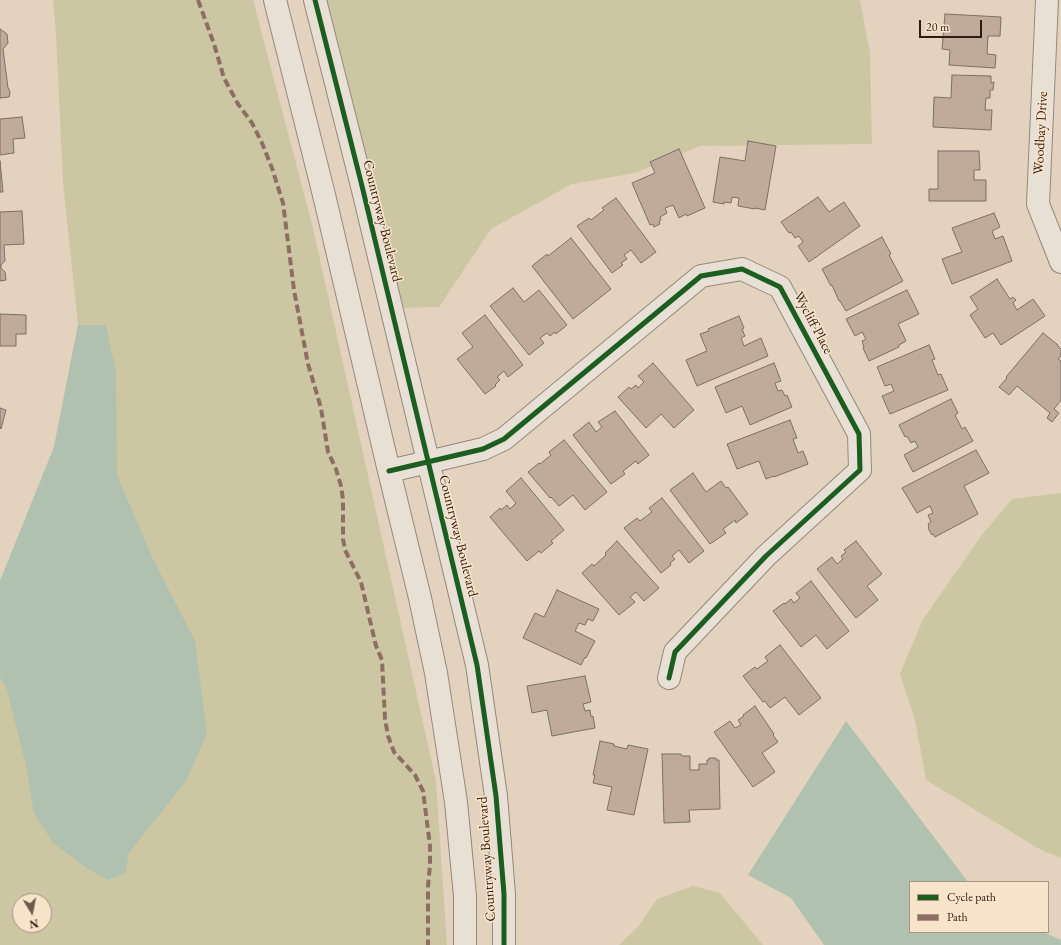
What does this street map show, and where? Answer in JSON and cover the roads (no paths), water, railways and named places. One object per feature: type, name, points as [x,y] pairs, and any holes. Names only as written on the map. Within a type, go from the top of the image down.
[{"type":"street","name":"Countryway Boulevard","points":[[275,0],[324,195],[420,598],[436,672],[456,802],[466,896],[465,945]]},
{"type":"street","name":"Countryway Boulevard","points":[[315,0],[360,178],[477,665],[496,796],[504,894],[504,945]]},
{"type":"street","name":"Woodbay Drive","points":[[1047,0],[1038,204],[1061,262]]},
{"type":"street","name":"Wycliff Place","points":[[389,471],[483,449],[504,439],[701,276],[742,269],[780,287],[859,434],[860,470],[766,556],[675,652],[669,678]]}]
